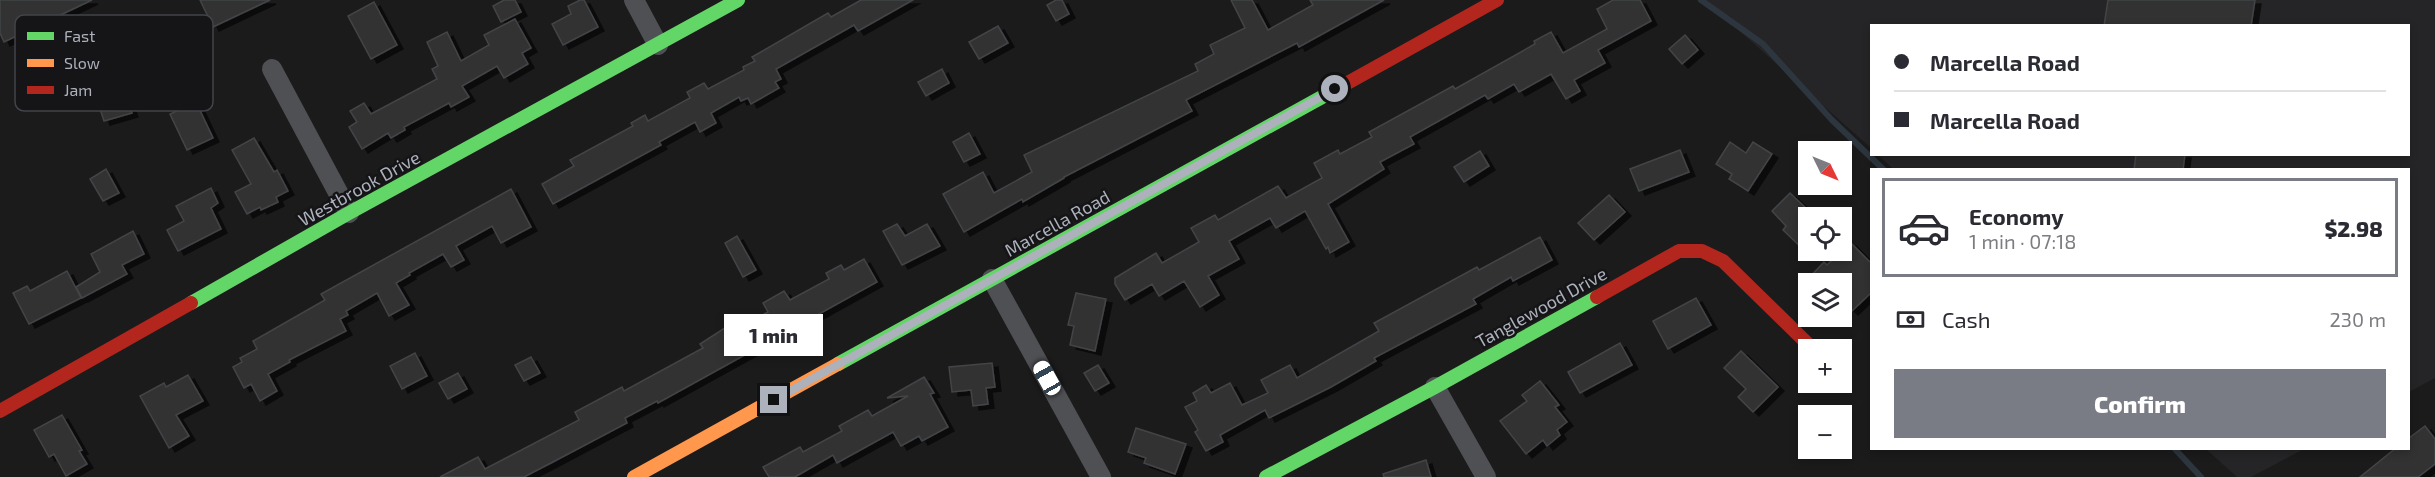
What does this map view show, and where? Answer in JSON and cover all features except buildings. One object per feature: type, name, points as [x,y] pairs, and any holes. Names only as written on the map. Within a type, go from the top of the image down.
[{"type":"street","points":[[634,0],[658,45]]},
{"type":"street","name":"Westbrook Drive","points":[[0,411],[349,213],[738,0]]},
{"type":"street","name":"Marcella Road","points":[[634,477],[1497,0]]},
{"type":"street","points":[[272,69],[349,213]]},
{"type":"street","name":"Tanglewood Drive","points":[[1266,477],[1435,387],[1679,251],[1696,248],[1710,252],[1723,261],[1803,339]]},
{"type":"street","points":[[992,279],[1101,477]]},
{"type":"street","points":[[1435,387],[1486,477]]},
{"type":"shaded area","points":[[1705,0],[2435,0],[2435,378],[2410,391],[2410,168],[1892,168],[1879,156],[2410,156],[2410,24],[1870,24],[1870,147]]},
{"type":"shaded area","points":[[2207,450],[2302,450],[2251,477],[2237,477]]},
{"type":"waterway","points":[[1701,0],[1763,44],[1832,120],[1882,168]]},
{"type":"waterway","points":[[2176,450],[2201,477]]},
{"type":"traffic: fast","points":[[191,303],[349,213],[738,0]]},
{"type":"traffic: fast","points":[[838,364],[1342,86]]},
{"type":"traffic: fast","points":[[1266,477],[1597,297]]},
{"type":"traffic: slow","points":[[634,477],[838,364]]},
{"type":"traffic: jam","points":[[1342,86],[1497,0]]},
{"type":"traffic: jam","points":[[1597,297],[1679,251],[1702,251],[1723,261],[1803,339]]},
{"type":"traffic: jam","points":[[0,411],[191,303]]},
{"type":"route","points":[[774,400],[1335,89]]}]
